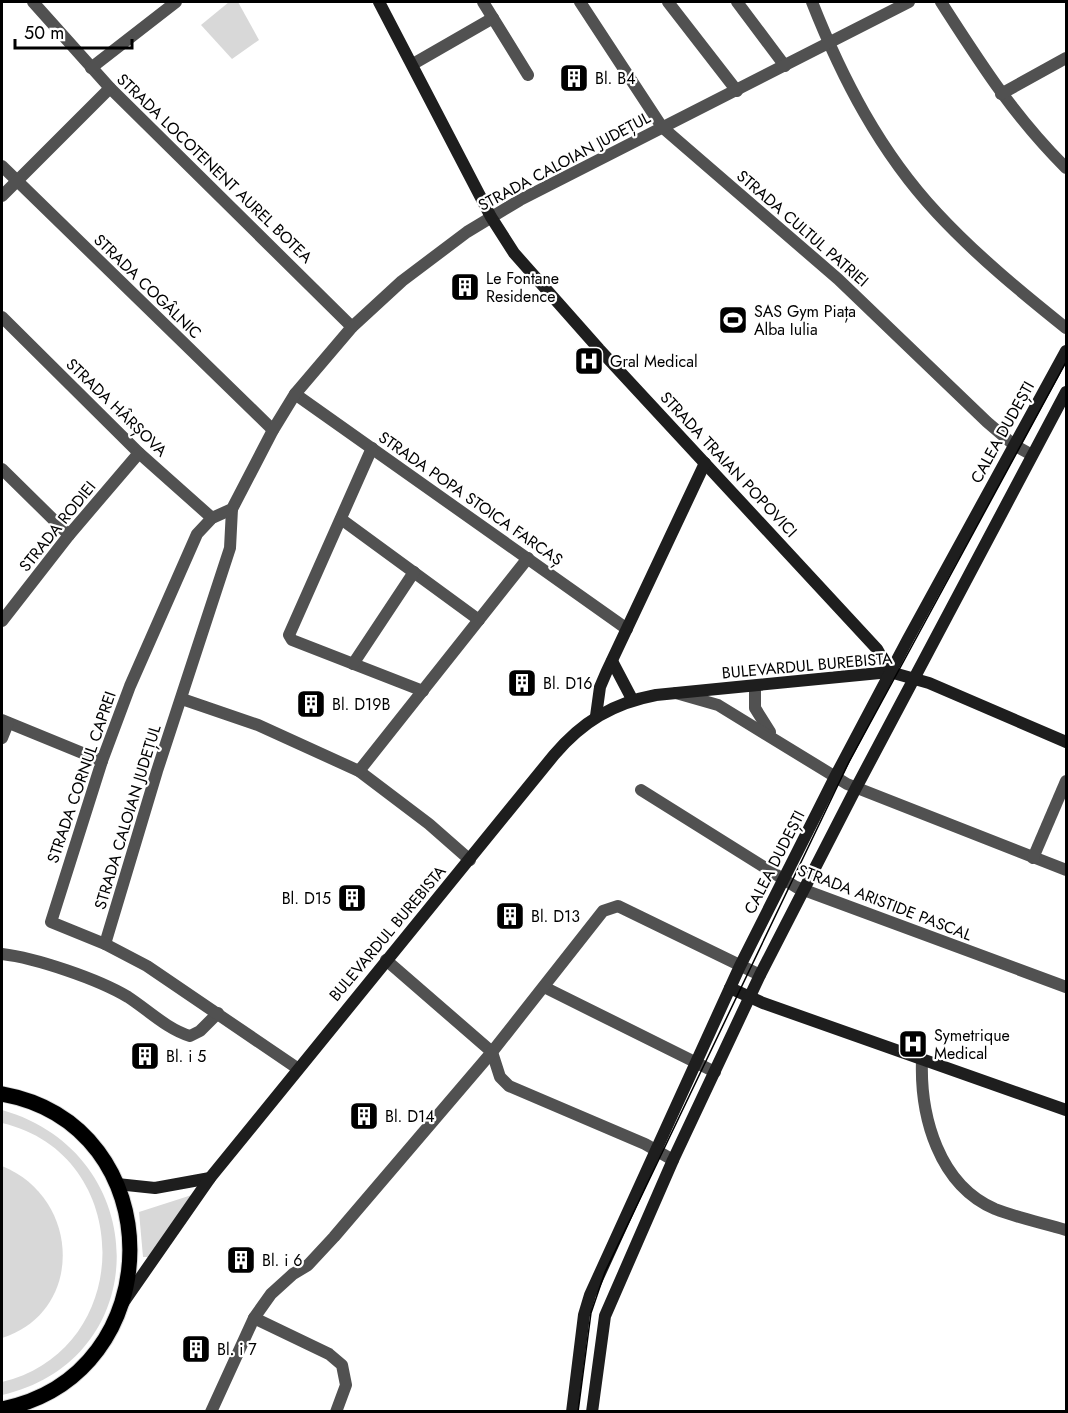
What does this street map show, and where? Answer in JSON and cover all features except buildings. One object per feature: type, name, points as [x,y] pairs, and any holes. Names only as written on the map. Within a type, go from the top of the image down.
[{"type":"main road","name":"STRADA TRAIAN POPOVICI","points":[[379,2],[491,217],[528,272],[877,649],[890,672]]},
{"type":"main road","name":"CALEA DUDEȘTI","points":[[572,1412],[588,1300],[740,966],[890,672],[1066,351]]},
{"type":"main road","points":[[592,1412],[604,1316],[673,1160],[760,975],[803,890],[913,677],[1066,392]]},
{"type":"main road","points":[[596,716],[600,687],[705,463]]},
{"type":"main road","points":[[612,661],[632,699]]},
{"type":"main road","name":"BULEVARDUL BUREBISTA","points":[[123,1304],[210,1178],[297,1068],[562,746],[596,716],[632,699],[890,672],[913,677],[1066,742]]},
{"type":"main road","points":[[730,988],[750,998],[1066,1110]]},
{"type":"main road","points":[[2,1094],[41,1107],[72,1126],[98,1152],[117,1184],[127,1214],[131,1244],[130,1275],[123,1304],[109,1333],[87,1363],[62,1384],[29,1406],[2,1409]]},
{"type":"main road","points":[[117,1184],[129,1187],[161,1188],[210,1178]]},
{"type":"street","name":"STRADA LOCOTENENT AUREL BOTEA","points":[[33,2],[110,88],[352,327]]},
{"type":"street","points":[[91,68],[176,2]]},
{"type":"street","points":[[483,2],[528,75]]},
{"type":"street","name":"STRADA CULTUL PATRIEI","points":[[580,2],[662,127],[838,279],[1014,445],[1032,455]]},
{"type":"street","points":[[668,2],[737,91]]},
{"type":"street","points":[[737,2],[785,66]]},
{"type":"street","points":[[812,2],[855,99],[881,141],[936,212],[974,250],[1066,328]]},
{"type":"street","name":"STRADA CALOIAN JUDEȚUL","points":[[105,944],[230,548],[232,509],[273,430],[295,394],[352,327],[402,281],[491,217],[662,127],[909,2]]},
{"type":"street","points":[[941,2],[1001,94],[1036,138],[1066,168]]},
{"type":"street","points":[[413,64],[493,18]]},
{"type":"street","points":[[1001,94],[1066,58]]},
{"type":"street","points":[[2,196],[110,88]]},
{"type":"street","name":"STRADA COGÂLNIC","points":[[2,166],[273,430]]},
{"type":"street","name":"STRADA HÂRȘOVA","points":[[2,317],[139,453],[212,518]]},
{"type":"street","name":"STRADA POPA STOICA FARCAȘ","points":[[295,394],[627,628]]},
{"type":"street","points":[[372,448],[289,635],[292,640],[423,690]]},
{"type":"street","name":"STRADA RODIEI","points":[[2,618],[139,453]]},
{"type":"street","points":[[2,469],[69,535]]},
{"type":"street","points":[[212,518],[232,509]]},
{"type":"street","name":"STRADA CORNUL CAPREI","points":[[105,944],[51,922],[102,761],[148,645],[197,534],[212,518]]},
{"type":"street","points":[[341,519],[479,620]]},
{"type":"street","points":[[359,771],[528,558]]},
{"type":"street","points":[[352,664],[414,572]]},
{"type":"street","points":[[755,686],[754,701],[758,717],[777,739]]},
{"type":"street","points":[[675,693],[718,705],[856,788],[1066,870]]},
{"type":"street","points":[[182,699],[258,725],[359,771],[420,817],[470,860]]},
{"type":"street","points":[[2,738],[5,722],[102,761]]},
{"type":"street","points":[[1033,858],[1066,781]]},
{"type":"street","name":"STRADA ARISTIDE PASCAL","points":[[641,790],[783,880],[803,890],[1066,987]]},
{"type":"street","points":[[213,1411],[254,1318],[271,1294],[292,1274],[308,1265],[334,1237],[492,1052],[603,911],[618,906],[760,975]]},
{"type":"street","points":[[105,944],[147,966],[297,1068]]},
{"type":"street","points":[[2,954],[46,964],[124,995],[179,1033],[190,1036],[200,1031],[218,1013]]},
{"type":"street","points":[[386,960],[492,1052],[500,1077],[509,1086],[656,1150],[673,1160]]},
{"type":"street","points":[[544,987],[715,1072]]},
{"type":"street","points":[[922,1060],[922,1099],[927,1119],[952,1176],[971,1194],[995,1209],[1066,1230]]},
{"type":"street","points":[[254,1318],[329,1354],[342,1365],[346,1385],[336,1412]]},
{"type":"shaded area","points":[[229,2],[238,2],[259,40],[232,59],[201,25]]},
{"type":"shaded area","points":[[2,1110],[52,1133],[88,1168],[109,1210],[117,1256],[110,1301],[88,1342],[52,1374],[2,1395],[2,1382],[46,1363],[77,1332],[96,1294],[102,1252],[96,1210],[77,1172],[46,1142],[2,1123]]},
{"type":"shaded area","points":[[2,1166],[28,1181],[47,1202],[58,1227],[63,1254],[59,1280],[48,1304],[29,1324],[2,1338]]},
{"type":"shaded area","points":[[195,1194],[150,1257],[143,1257],[139,1212]]},
{"type":"tram line","points":[[578,1412],[591,1313],[605,1272],[849,762],[1066,362]]},
{"type":"place","name":"Bl. B4","points":[[574,78]]},
{"type":"place","name":"Le Fontane Residence","points":[[465,287]]},
{"type":"place","name":"SAS Gym Piața Alba Iulia","points":[[733,320]]},
{"type":"place","name":"Gral Medical","points":[[589,361]]},
{"type":"place","name":"Bl. D16","points":[[522,683]]},
{"type":"place","name":"Bl. D19B","points":[[311,704]]},
{"type":"place","name":"Bl. D15","points":[[352,898]]},
{"type":"place","name":"Bl. D13","points":[[510,916]]},
{"type":"place","name":"Symetrique Medical","points":[[913,1044]]},
{"type":"place","name":"Bl. i 5","points":[[145,1056]]},
{"type":"place","name":"Bl. D14","points":[[364,1116]]},
{"type":"place","name":"Bl. i 6","points":[[241,1260]]},
{"type":"place","name":"Bl. i 7","points":[[196,1349]]}]
